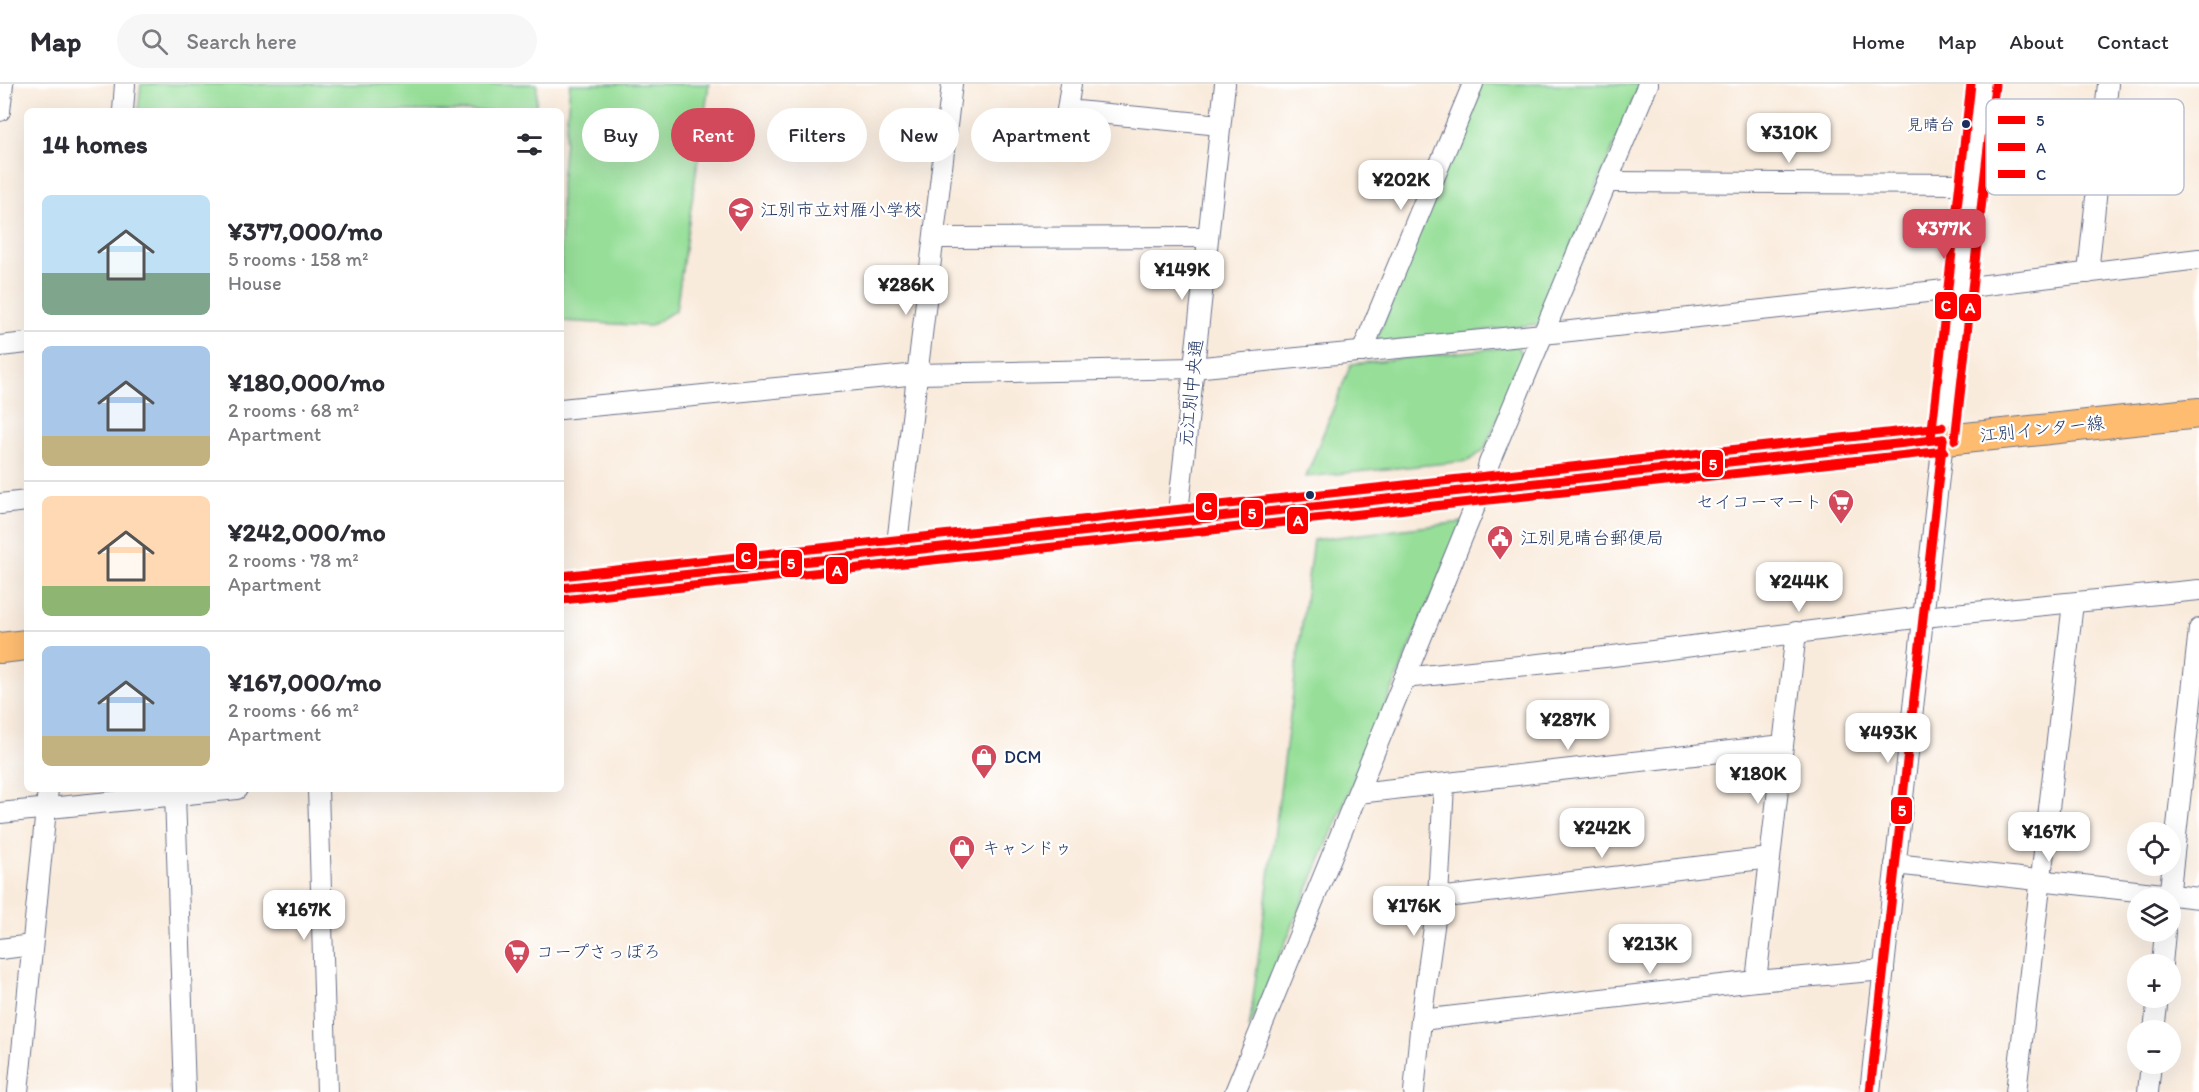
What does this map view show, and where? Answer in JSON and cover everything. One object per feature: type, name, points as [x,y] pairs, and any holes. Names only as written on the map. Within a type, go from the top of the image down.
[{"type":"main road","name":"江別インター線","points":[[564,588],[2199,413]]},
{"type":"main road","points":[[0,648],[24,645]]},
{"type":"street","points":[[0,111],[3,84]]},
{"type":"street","points":[[123,108],[125,84]]},
{"type":"street","points":[[896,552],[952,84]]},
{"type":"street","points":[[1071,84],[1067,110],[1220,124]]},
{"type":"street","name":"元江別中央通","points":[[1177,522],[1225,84]]},
{"type":"street","points":[[1362,352],[1473,84]]},
{"type":"street","points":[[1235,1092],[1482,489],[1489,463],[1648,84]]},
{"type":"street","points":[[1870,1092],[1983,84]]},
{"type":"street","points":[[2106,99],[2108,84]]},
{"type":"street","points":[[1607,182],[1972,184]]},
{"type":"street","points":[[2088,273],[2096,195]]},
{"type":"street","points":[[934,238],[1208,237]]},
{"type":"street","points":[[564,409],[918,374],[1193,368],[1543,334],[2199,259]]},
{"type":"street","points":[[0,346],[24,343]]},
{"type":"street","points":[[0,504],[24,501]]},
{"type":"street","points":[[1404,678],[1605,657],[1923,617],[2199,590]]},
{"type":"street","points":[[2016,1092],[2073,603]]},
{"type":"street","points":[[2170,888],[2199,629]]},
{"type":"street","points":[[1756,981],[1796,632]]},
{"type":"street","points":[[1358,793],[1783,745]]},
{"type":"street","points":[[1414,1092],[1421,1020],[1438,898],[1444,784]]},
{"type":"street","points":[[0,813],[47,798],[175,795],[206,792]]},
{"type":"street","points":[[318,792],[327,1092]]},
{"type":"street","points":[[175,795],[185,1092]]},
{"type":"street","points":[[18,1092],[47,798]]},
{"type":"street","points":[[1438,898],[1770,858]]},
{"type":"street","points":[[1895,864],[2127,891]]},
{"type":"street","points":[[2181,897],[2199,898]]},
{"type":"street","points":[[0,949],[32,945]]},
{"type":"street","points":[[1421,1020],[1756,981],[1884,970]]},
{"type":"street","points":[[2148,1092],[2150,1074]]},
{"type":"green space","points":[[141,84],[537,84],[536,108],[138,108]]},
{"type":"green space","points":[[570,84],[709,84],[705,108],[671,108],[671,162],[698,162],[676,310],[650,326],[564,321],[564,150]]},
{"type":"green space","points":[[1480,84],[1640,84],[1539,324],[1384,343],[1377,338]]},
{"type":"green space","points":[[1517,346],[1524,358],[1484,450],[1468,461],[1306,477],[1351,364]]},
{"type":"green space","points":[[1463,522],[1249,1029],[1313,540]]},
{"type":"transit line","name":"C","points":[[1931,438],[1971,84]]},
{"type":"transit line","name":"A","points":[[1993,99],[1995,85]]},
{"type":"transit line","name":"A","points":[[1955,440],[1986,165]]},
{"type":"transit line","name":"C","points":[[564,576],[1942,427]]},
{"type":"transit line","name":"5","points":[[564,588],[1943,439]]},
{"type":"transit line","name":"5","points":[[1870,1092],[1943,439]]},
{"type":"transit line","name":"A","points":[[564,600],[1944,451]]},
{"type":"place","name":"見晴台","points":[[1966,124]]},
{"type":"place","name":"江別市立対雁小学校","points":[[741,233]]},
{"type":"place","name":"セイコーマート","points":[[1841,525]]},
{"type":"place","name":"江別見晴台郵便局","points":[[1500,561]]},
{"type":"place","name":"DCM","points":[[984,780]]},
{"type":"place","name":"キャンドゥ","points":[[962,871]]},
{"type":"place","name":"コープさっぽろ","points":[[517,975]]}]
